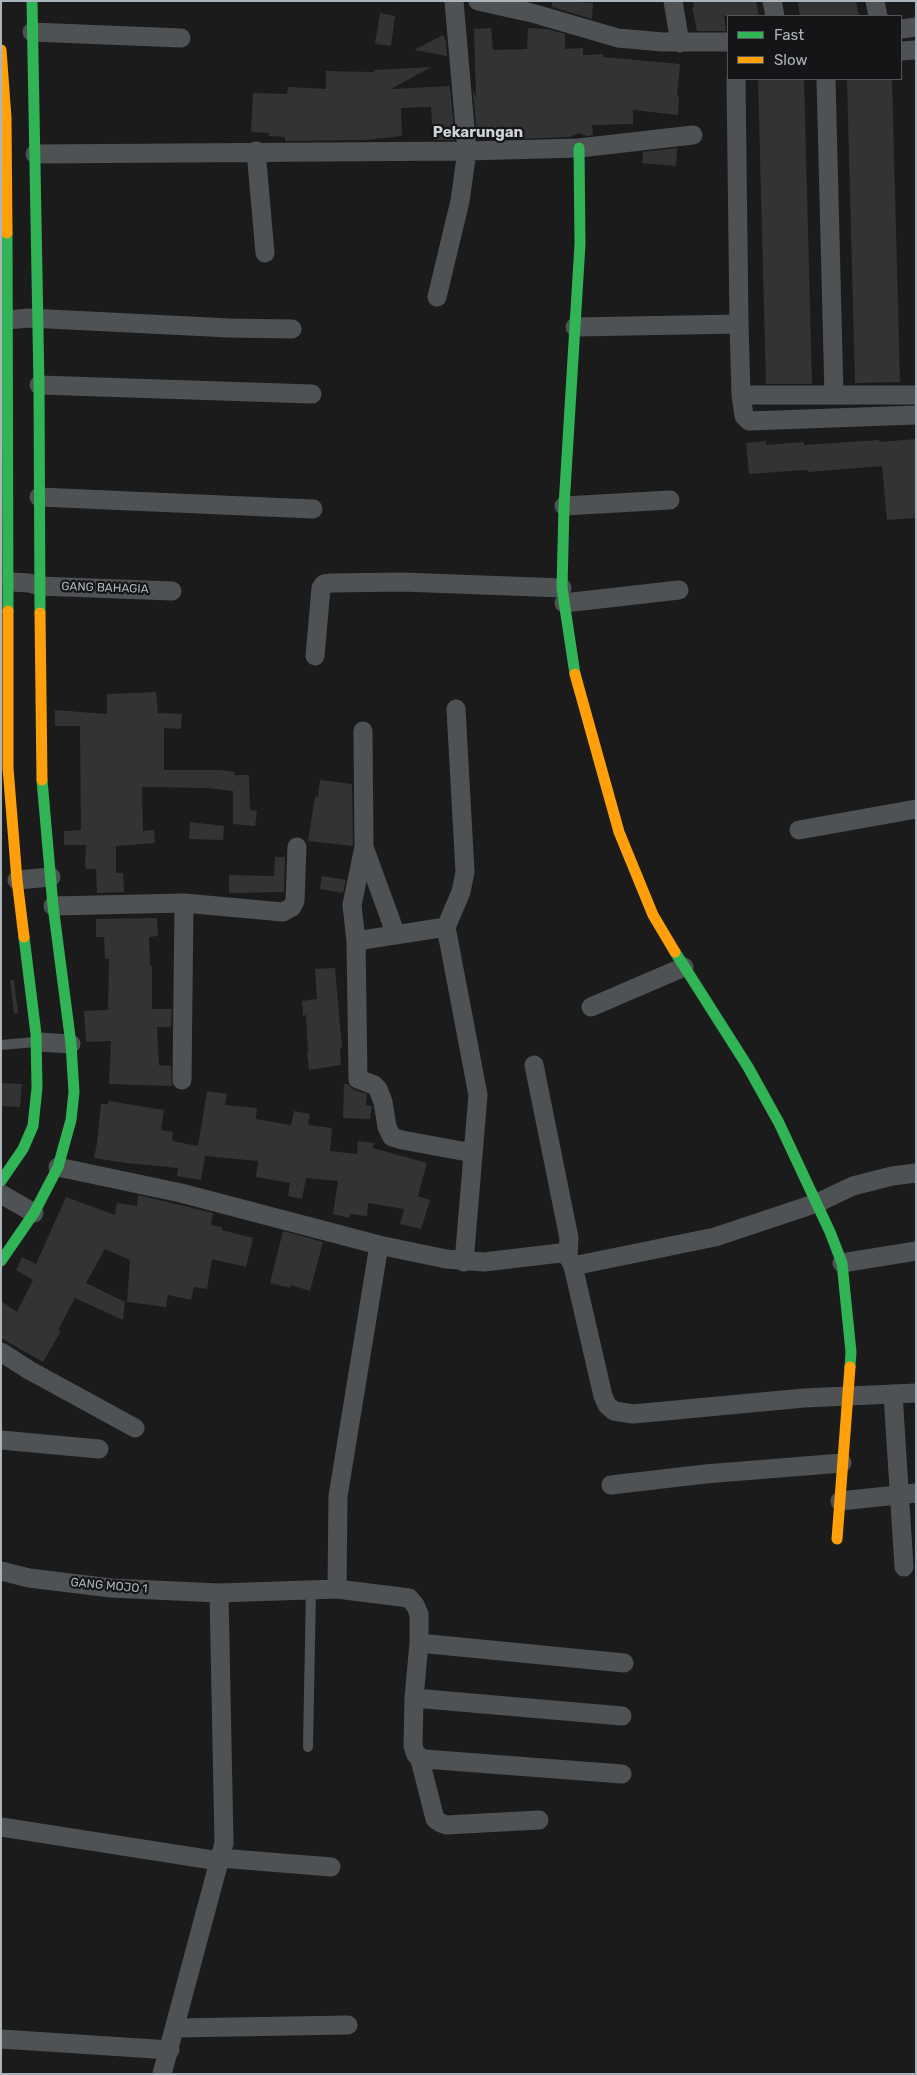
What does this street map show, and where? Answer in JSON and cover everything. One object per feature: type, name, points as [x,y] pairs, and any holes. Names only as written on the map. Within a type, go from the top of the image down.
[{"type":"street","points":[[1,1260],[58,1167],[71,1120],[74,1092],[66,1043],[44,975],[40,911],[33,878],[29,833],[41,759],[18,663],[22,584],[39,497],[39,385],[22,319],[17,268],[35,154],[32,1]]},
{"type":"street","points":[[437,297],[458,210],[467,150],[454,1]]},
{"type":"street","points":[[478,1],[532,13],[618,38],[680,43],[727,42]]},
{"type":"street","points":[[673,1],[680,43]]},
{"type":"street","points":[[772,1],[775,15]]},
{"type":"street","points":[[875,1],[878,15]]},
{"type":"street","points":[[902,29],[916,27]]},
{"type":"street","points":[[32,32],[181,38]]},
{"type":"street","points":[[1,50],[4,150],[22,319],[5,429],[22,584],[18,663],[7,741],[29,833],[33,878],[40,911],[44,975],[37,1042],[37,1088],[32,1126],[3,1191],[30,1211]]},
{"type":"street","points":[[902,52],[916,50]]},
{"type":"street","points":[[736,80],[739,324],[741,395],[744,416],[749,421],[916,415]]},
{"type":"street","points":[[826,80],[834,395]]},
{"type":"street","points":[[35,154],[579,148],[693,135]]},
{"type":"street","points":[[579,148],[580,226],[564,506],[563,596],[576,681],[619,832],[653,915],[748,1067],[779,1123],[817,1203],[842,1263],[851,1352],[837,1539]]},
{"type":"street","points":[[256,151],[265,253]]},
{"type":"street","points":[[22,319],[292,329]]},
{"type":"street","points":[[575,327],[739,324]]},
{"type":"street","points":[[39,385],[312,394]]},
{"type":"street","points":[[741,395],[916,395]]},
{"type":"street","points":[[39,497],[313,509]]},
{"type":"street","points":[[564,506],[670,500]]},
{"type":"street","points":[[314,656],[321,588],[324,584],[402,582],[563,596],[679,590]]},
{"type":"street","name":"GANG BAHAGIA","points":[[22,584],[172,590]]},
{"type":"street","points":[[456,709],[465,872],[462,892],[446,927],[478,1095],[464,1262]]},
{"type":"street","points":[[363,730],[364,847],[352,905],[356,941],[358,1078],[374,1085],[378,1089],[383,1102],[386,1127],[392,1137],[474,1153]]},
{"type":"street","points":[[799,830],[916,809]]},
{"type":"street","points":[[40,911],[184,903],[283,912],[292,907],[295,901],[297,847]]},
{"type":"street","points":[[364,847],[396,935]]},
{"type":"street","points":[[182,1080],[184,903]]},
{"type":"street","points":[[356,941],[446,927]]},
{"type":"street","points":[[591,1007],[684,967]]},
{"type":"street","points":[[37,1042],[66,1043]]},
{"type":"street","points":[[534,1065],[569,1238],[571,1261],[603,1396],[608,1406],[614,1411],[633,1414],[847,1396],[916,1393]]},
{"type":"street","points":[[58,1167],[181,1193],[379,1245],[464,1262],[484,1262],[560,1253],[571,1261],[715,1237],[817,1203],[853,1186],[892,1176],[916,1173]]},
{"type":"street","points":[[337,1589],[338,1496],[379,1245]]},
{"type":"street","points":[[842,1263],[916,1251]]},
{"type":"street","points":[[2,1356],[135,1428]]},
{"type":"street","points":[[893,1394],[908,1494],[904,1567]]},
{"type":"street","points":[[1,1440],[99,1449]]},
{"type":"street","points":[[611,1485],[705,1474],[842,1463]]},
{"type":"street","points":[[840,1501],[908,1494]]},
{"type":"street","name":"GANG MOJO 1","points":[[1,1571],[29,1578],[111,1588],[219,1593],[337,1589],[409,1598],[415,1604],[419,1614],[419,1643]]},
{"type":"street","points":[[162,2074],[176,2028],[224,1843],[219,1593]]},
{"type":"street","points":[[622,1774],[424,1759],[416,1755],[413,1746],[414,1698],[419,1643],[624,1663]]},
{"type":"street","points":[[414,1698],[622,1716]]},
{"type":"street","points":[[419,1756],[435,1819],[441,1823],[446,1825],[539,1820]]},
{"type":"street","points":[[1,1827],[220,1860],[331,1867]]},
{"type":"street","points":[[176,2028],[348,2025]]},
{"type":"street","points":[[1,2039],[170,2050]]},
{"type":"lane","points":[[1,1045],[37,1042]]},
{"type":"lane","points":[[308,1747],[311,1589]]},
{"type":"building","points":[[552,1],[593,3],[592,19],[552,7]]},
{"type":"building","points":[[693,1],[756,1],[759,15],[727,15],[724,16],[726,31],[697,31],[692,7],[694,7]]},
{"type":"building","points":[[806,1],[856,1],[859,15],[800,15],[798,3]]},
{"type":"building","points":[[380,13],[395,16],[391,46],[375,44]]},
{"type":"building","points":[[491,28],[493,50],[527,49],[528,28],[547,29],[565,34],[565,49],[583,48],[583,55],[603,54],[603,57],[680,64],[677,96],[679,97],[678,115],[633,110],[633,124],[592,125],[593,135],[587,136],[579,133],[569,137],[513,139],[513,137],[497,137],[497,135],[477,136],[473,91],[476,97],[474,29]]},
{"type":"building","points":[[443,35],[446,41],[447,56],[414,50]]},
{"type":"building","points":[[431,67],[391,89],[450,86],[455,140],[433,140],[431,107],[401,108],[402,136],[365,140],[285,141],[285,137],[269,136],[269,133],[251,132],[253,93],[287,94],[288,87],[326,89],[326,71],[374,72],[374,70]]},
{"type":"building","points":[[758,80],[804,80],[812,384],[766,384]]},
{"type":"building","points":[[847,80],[892,80],[900,382],[855,383]]},
{"type":"building","points":[[677,148],[676,166],[642,163],[643,152]]},
{"type":"building","points":[[916,439],[916,518],[887,520],[882,466],[808,472],[808,470],[749,474],[746,443],[766,441],[766,445],[804,442],[804,445]]},
{"type":"building","points":[[156,692],[158,713],[182,714],[181,729],[164,728],[164,770],[220,770],[235,772],[234,775],[249,775],[250,810],[257,811],[255,826],[233,824],[233,791],[206,788],[142,787],[143,831],[154,830],[155,843],[116,846],[116,873],[123,873],[124,892],[97,893],[96,869],[86,869],[85,866],[86,845],[64,845],[64,831],[81,830],[80,726],[55,726],[55,710],[107,714],[107,694]]},
{"type":"building","points":[[320,780],[352,784],[353,846],[308,841],[315,796],[318,797]]},
{"type":"building","points":[[190,822],[224,826],[223,840],[189,839]]},
{"type":"building","points":[[275,857],[285,857],[284,892],[229,893],[229,875],[274,876]]},
{"type":"building","points":[[322,876],[346,880],[343,893],[320,889]]},
{"type":"building","points":[[157,918],[158,936],[149,937],[150,966],[152,966],[152,1009],[172,1009],[171,1027],[157,1027],[159,1065],[171,1066],[172,1086],[109,1084],[111,1041],[86,1042],[84,1011],[108,1010],[109,959],[105,959],[104,937],[96,937],[96,919]]},
{"type":"building","points":[[335,968],[342,1048],[340,1048],[341,1065],[309,1070],[306,1015],[303,1016],[302,1001],[317,999],[315,969]]},
{"type":"building","points":[[10,980],[14,980],[18,1013],[14,1013]]},
{"type":"building","points":[[1,1083],[22,1084],[20,1107],[1,1106]]},
{"type":"building","points":[[344,1084],[348,1084],[354,1090],[367,1094],[366,1105],[372,1106],[370,1119],[343,1118]]},
{"type":"building","points":[[207,1091],[227,1094],[225,1105],[257,1108],[256,1119],[291,1125],[294,1111],[310,1114],[308,1125],[332,1128],[330,1151],[357,1154],[358,1141],[374,1143],[373,1148],[427,1163],[418,1196],[430,1200],[421,1229],[400,1224],[404,1209],[368,1203],[367,1216],[350,1214],[349,1218],[333,1214],[338,1181],[306,1178],[302,1199],[288,1196],[290,1183],[256,1177],[258,1161],[205,1156],[201,1180],[177,1176],[178,1168],[94,1158],[101,1104],[108,1104],[109,1101],[164,1110],[161,1130],[173,1132],[172,1141],[198,1146]]},
{"type":"building","points":[[138,1195],[213,1213],[211,1225],[222,1227],[222,1230],[253,1238],[246,1267],[212,1259],[207,1289],[194,1287],[191,1300],[168,1295],[166,1307],[127,1302],[130,1260],[105,1249],[86,1283],[125,1302],[123,1320],[75,1298],[58,1330],[61,1331],[43,1362],[1,1338],[1,1301],[17,1312],[33,1280],[16,1270],[22,1257],[36,1264],[66,1197],[115,1215],[117,1203],[137,1206]]},
{"type":"building","points":[[283,1231],[323,1242],[310,1291],[291,1285],[290,1288],[270,1283]]},
{"type":"traffic: fast","points":[[32,1],[39,385],[40,613]]},
{"type":"traffic: fast","points":[[575,674],[562,588],[564,506],[580,244],[579,148]]},
{"type":"traffic: fast","points":[[7,233],[8,611]]},
{"type":"traffic: fast","points":[[1,1261],[34,1213],[58,1167],[71,1120],[74,1092],[71,1044],[53,906],[42,780]]},
{"type":"traffic: fast","points":[[1,1181],[23,1149],[33,1126],[37,1088],[36,1034],[24,937]]},
{"type":"traffic: fast","points":[[675,952],[748,1067],[779,1123],[830,1232],[842,1263],[851,1352],[850,1367]]},
{"type":"traffic: slow","points":[[1,50],[6,118],[7,233]]},
{"type":"traffic: slow","points":[[8,611],[8,768],[17,880],[24,937]]},
{"type":"traffic: slow","points":[[40,613],[42,780]]},
{"type":"traffic: slow","points":[[575,674],[619,832],[653,915],[675,952]]},
{"type":"traffic: slow","points":[[837,1539],[850,1367]]},
{"type":"district","name":"Pekarungan","points":[[478,133]]}]
